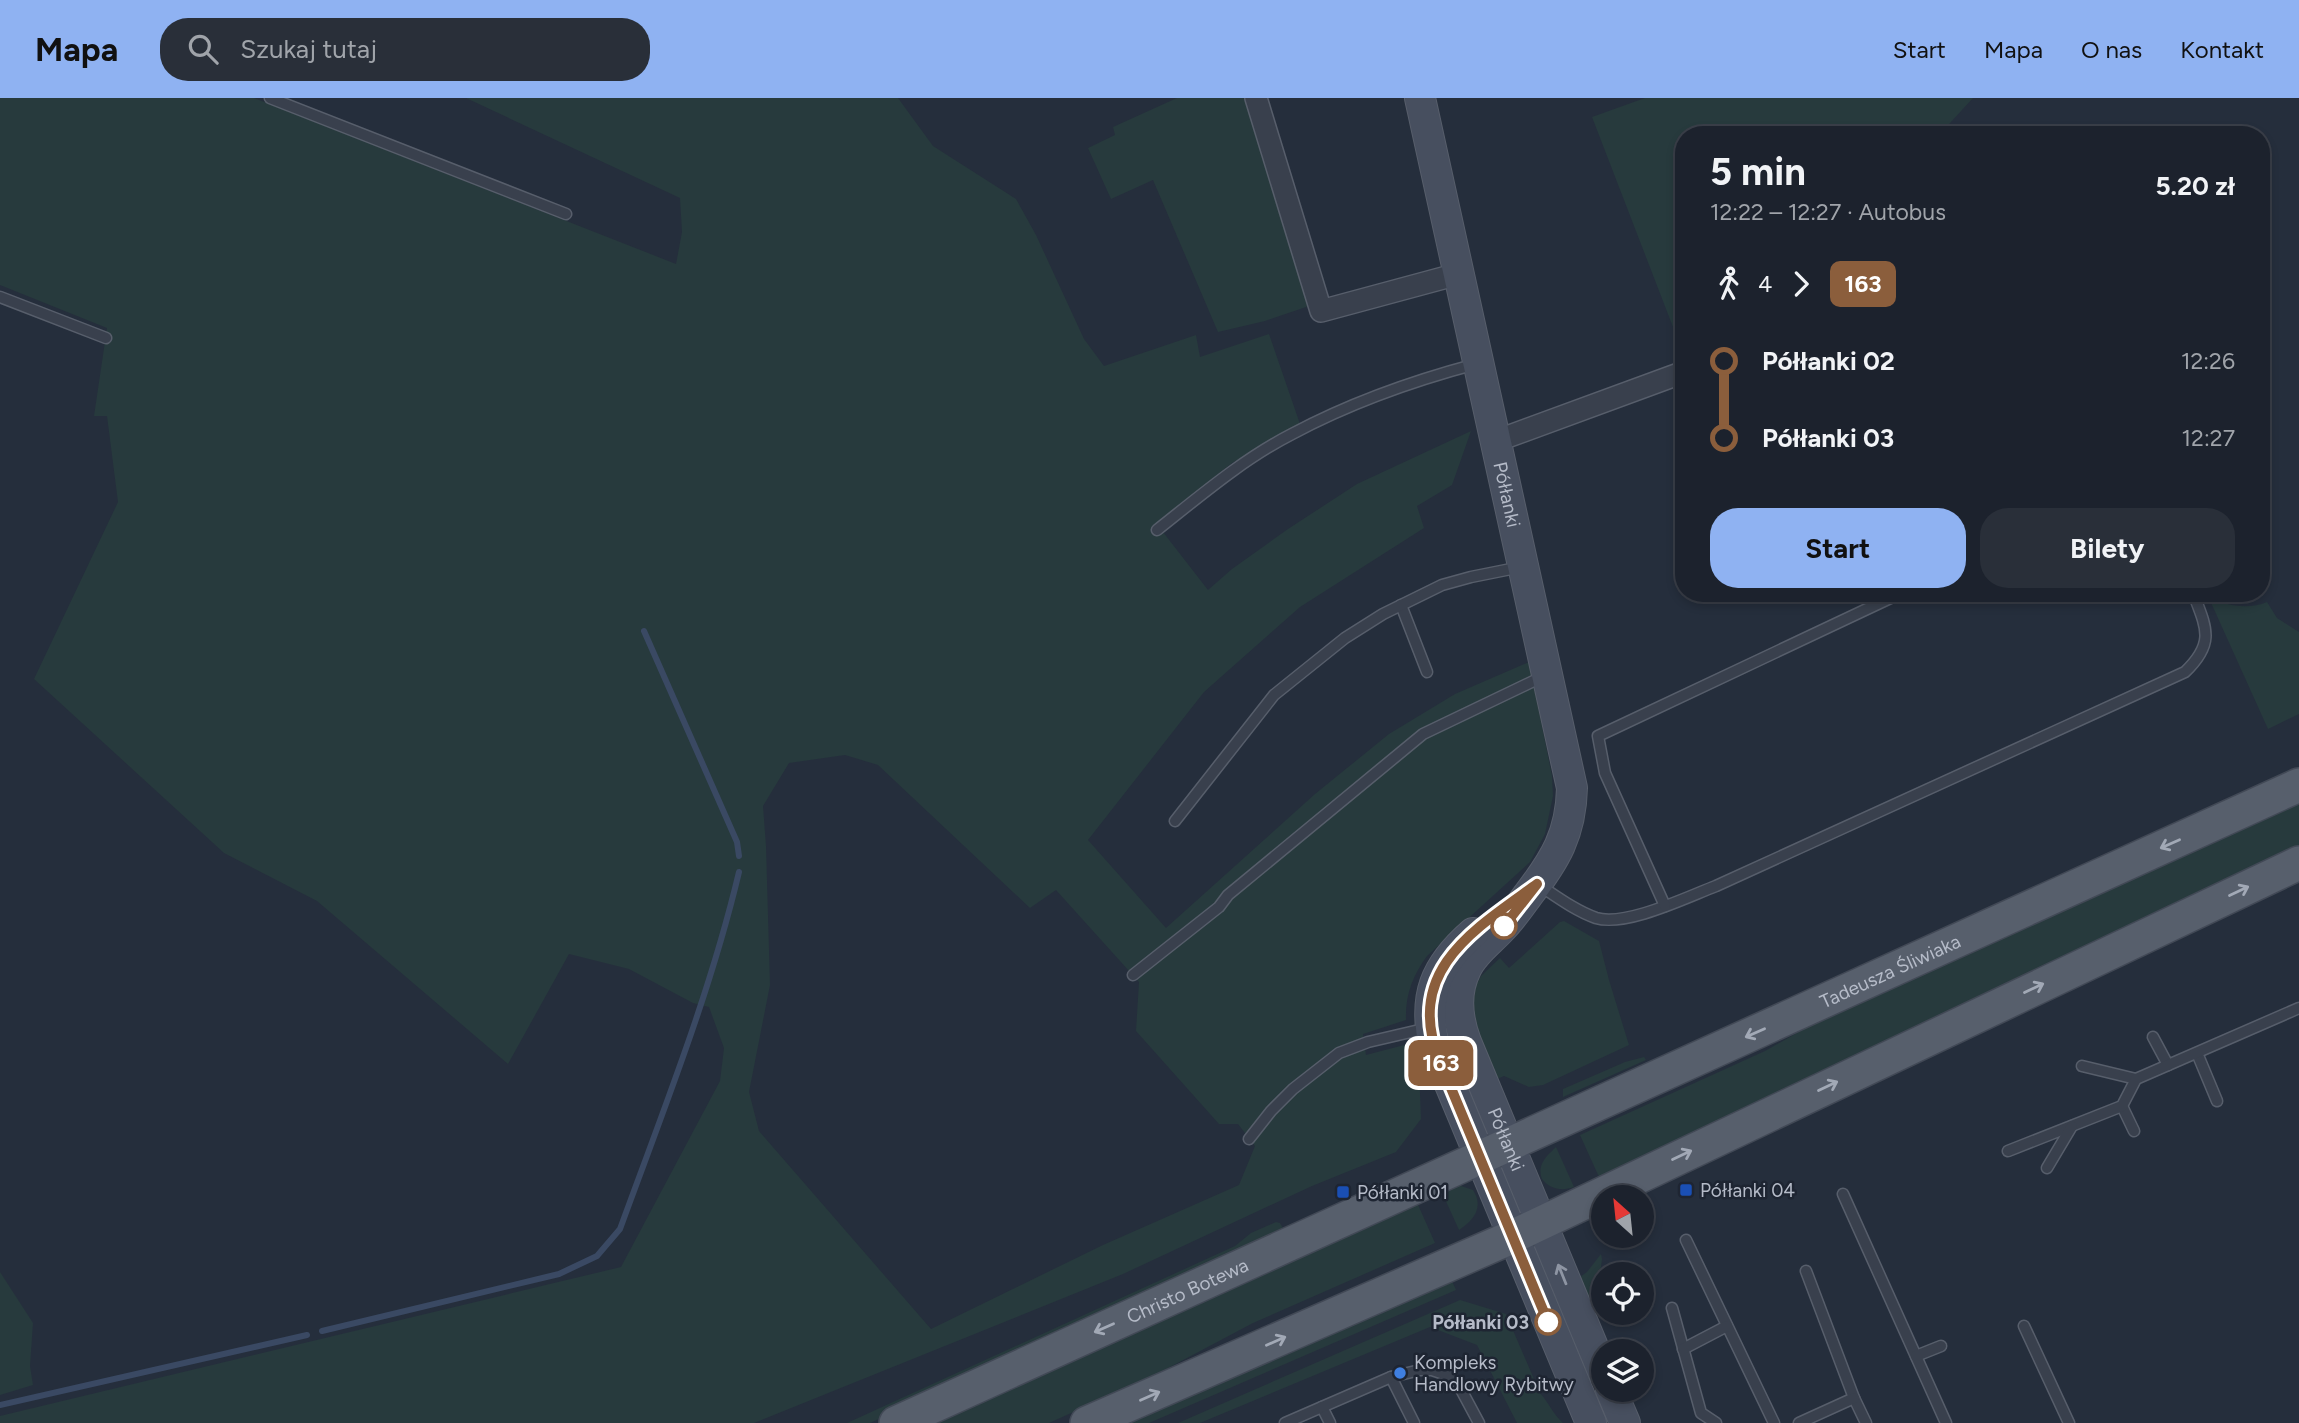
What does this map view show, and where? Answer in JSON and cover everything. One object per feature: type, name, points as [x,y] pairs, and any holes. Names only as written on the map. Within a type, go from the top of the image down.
[{"type":"main road","name":"Tadeusza Śliwiaka","points":[[1495,1151],[2299,785]]},
{"type":"main road","points":[[1087,1423],[1527,1230],[2299,863]]},
{"type":"main road","name":"Christo Botewa","points":[[895,1423],[1495,1151]]},
{"type":"street","points":[[1256,98],[1321,311],[1458,274]]},
{"type":"street","name":"Półłanki","points":[[1420,98],[1570,773],[1572,804],[1568,827],[1559,850],[1537,884],[1504,926],[1469,962],[1458,992],[1458,1016],[1495,1151],[1527,1230],[1591,1423]]},
{"type":"street","points":[[1496,441],[1675,375]]},
{"type":"street","name":"Półłanki","points":[[1495,1151],[1434,1046],[1431,1027],[1432,992],[1444,965],[1469,936],[1537,884]]},
{"type":"street","name":"Półłanki","points":[[1527,1230],[1591,1349]]},
{"type":"street","points":[[1616,1402],[1625,1423]]},
{"type":"lane","points":[[270,98],[566,214]]},
{"type":"lane","points":[[0,297],[106,338]]},
{"type":"lane","points":[[1157,530],[1230,474],[1291,434],[1371,397],[1478,363]]},
{"type":"lane","points":[[1175,821],[1274,695],[1345,638],[1382,614],[1442,585],[1524,566]]},
{"type":"lane","points":[[1665,906],[1605,773],[1598,736],[1882,602]]},
{"type":"lane","points":[[1537,884],[1578,910],[1601,919],[1647,912],[1716,886],[2185,672],[2199,659],[2207,636],[2205,622],[2197,602]]},
{"type":"lane","points":[[1401,605],[1427,672]]},
{"type":"lane","points":[[1133,975],[1219,907],[1228,895],[1423,734],[1548,674]]},
{"type":"lane","points":[[2008,1151],[2122,1106],[2136,1080],[2299,1008]]},
{"type":"lane","points":[[1249,1139],[1293,1089],[1339,1053],[1368,1042],[1431,1027]]},
{"type":"lane","points":[[2153,1037],[2168,1066]]},
{"type":"lane","points":[[2197,1052],[2217,1101]]},
{"type":"lane","points":[[2082,1066],[2136,1080]]},
{"type":"lane","points":[[2122,1106],[2134,1131]]},
{"type":"lane","points":[[2048,1168],[2072,1126]]},
{"type":"lane","points":[[1843,1194],[1946,1423]]},
{"type":"lane","points":[[1686,1240],[1774,1423]]},
{"type":"lane","points":[[1806,1271],[1866,1423]]},
{"type":"lane","points":[[1672,1308],[1701,1413],[1716,1423]]},
{"type":"lane","points":[[1683,1349],[1727,1326]]},
{"type":"lane","points":[[2024,1326],[2069,1423]]},
{"type":"lane","points":[[1916,1356],[1941,1346]]},
{"type":"lane","points":[[1285,1423],[1391,1377],[1432,1370],[1457,1382],[1479,1423]]},
{"type":"lane","points":[[1391,1377],[1414,1423]]},
{"type":"lane","points":[[1799,1423],[1854,1398]]},
{"type":"lane","points":[[1322,1407],[1330,1423]]},
{"type":"shaded area","points":[[0,98],[254,98],[676,264],[682,232],[680,198],[466,98],[898,98],[933,146],[1016,199],[1036,235],[1084,339],[1104,366],[1196,335],[1200,357],[1269,334],[1300,424],[1232,463],[1156,523],[1208,590],[1232,569],[1288,529],[1357,484],[1471,431],[1452,485],[1417,506],[1424,528],[1300,607],[1204,692],[1088,840],[1166,928],[1315,794],[1389,734],[1455,694],[1529,662],[1552,776],[1553,796],[1545,834],[1530,862],[1427,956],[1411,986],[1406,1020],[1363,1034],[1366,1055],[1408,1044],[1419,1067],[1421,1119],[1396,1152],[1312,1186],[1123,1274],[754,1423],[0,1423],[0,1416],[621,1267],[720,1081],[724,1048],[709,1007],[693,1003],[629,969],[569,954],[508,1064],[317,901],[224,853],[34,679],[118,502],[107,416],[94,416],[107,328],[0,285]],"holes":[[[845,755],[878,765],[1030,908],[1056,890],[1139,982],[1136,1031],[1219,1124],[1238,1124],[1255,1146],[1239,1185],[1103,1245],[931,1329],[759,1131],[749,1092],[770,985],[763,806],[789,763]]]},
{"type":"shaded area","points":[[1177,98],[1250,98],[1309,306],[1265,321],[1218,332],[1153,180],[1111,199],[1088,148],[1115,135],[1113,127]]},
{"type":"shaded area","points":[[1645,98],[1973,98],[1947,126],[1675,126],[1675,332],[1592,117]]},
{"type":"shaded area","points":[[2211,602],[2252,606],[2267,602],[2277,618],[2299,632],[2299,714],[2268,729]]},
{"type":"shaded area","points":[[2299,797],[2299,846],[1599,1177],[1580,1135],[1765,1051],[1869,992]]},
{"type":"shaded area","points":[[1564,921],[1599,941],[1629,1045],[1543,1085],[1529,1087],[1504,1076],[1493,1081],[1473,1032],[1472,992],[1481,976],[1500,958],[1509,968]]},
{"type":"shaded area","points":[[1644,1057],[1646,1060],[1563,1097],[1563,1089],[1625,1062]]},
{"type":"shaded area","points":[[1556,1147],[1574,1187],[1557,1189],[1542,1179],[1542,1165]]},
{"type":"shaded area","points":[[1458,1185],[1473,1190],[1478,1202],[1476,1213],[1459,1230],[1440,1188]]},
{"type":"shaded area","points":[[1415,1198],[1435,1243],[1253,1323],[1153,1376],[1049,1423],[920,1423]]},
{"type":"shaded area","points":[[1276,1222],[1280,1223],[1284,1230],[1266,1243],[870,1423],[847,1423],[1235,1246],[1251,1233]]},
{"type":"shaded area","points":[[1591,1267],[1591,1304],[1580,1277]]},
{"type":"shaded area","points":[[0,1272],[33,1323],[30,1366],[33,1385],[0,1395]]},
{"type":"shaded area","points":[[1452,1281],[1456,1290],[1149,1423],[1126,1423]]},
{"type":"shaded area","points":[[1460,1300],[1506,1314],[1540,1393],[1563,1423],[1517,1423],[1477,1345],[1430,1327],[1200,1423],[1178,1423]]},
{"type":"waterway","points":[[644,631],[737,842],[739,856]]},
{"type":"waterway","points":[[322,1331],[559,1274],[597,1256],[620,1229],[700,1007],[739,872]]},
{"type":"waterway","points":[[0,1405],[307,1335]]},
{"type":"bus line","name":"163","points":[[1504,926],[1537,884],[1469,936],[1444,965],[1432,992],[1431,1027],[1439,1059],[1548,1322]]},
{"type":"place","name":"Półłanki 04","points":[[1686,1190]]},
{"type":"place","name":"Półłanki 01","points":[[1343,1192]]},
{"type":"place","name":"Półłanki 03","points":[[1548,1322]]},
{"type":"place","name":"Kompleks Handlowy Rybitwy","points":[[1400,1373]]}]
